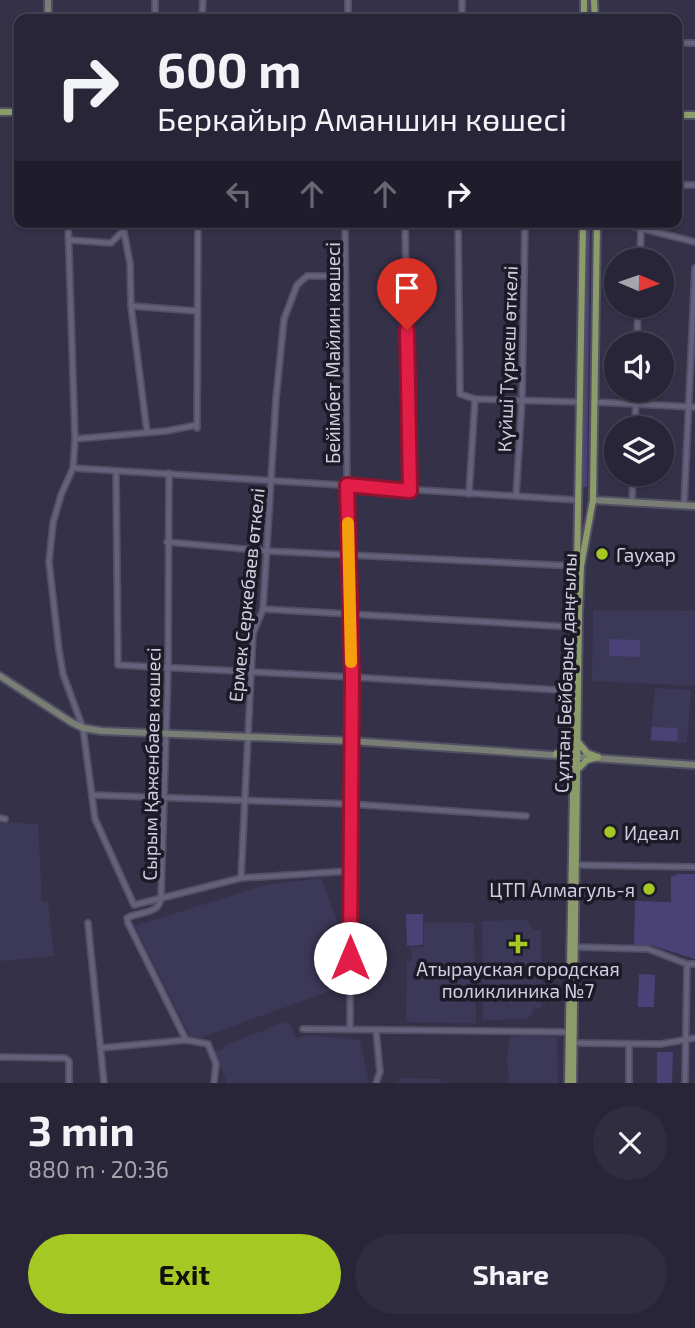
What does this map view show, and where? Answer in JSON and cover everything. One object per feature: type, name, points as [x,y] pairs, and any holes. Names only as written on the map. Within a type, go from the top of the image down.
[{"type":"main road","name":"Сұлтан Бейбарыс даңғылы","points":[[571,1083],[575,566],[583,228]]},
{"type":"main road","name":"Сұлтан Бейбарыс даңғылы","points":[[575,742],[581,566],[593,500],[597,228]]},
{"type":"main road","points":[[593,500],[695,506]]},
{"type":"main road","points":[[578,515],[590,515]]},
{"type":"main road","points":[[0,676],[58,715],[83,728],[102,731],[351,741],[695,765]]},
{"type":"main road","points":[[556,754],[575,742],[587,753],[598,757]]},
{"type":"main road","points":[[556,754],[575,769],[587,760],[598,757]]},
{"type":"street","points":[[68,228],[75,439],[73,468],[53,523],[49,562],[64,674],[83,728],[95,819],[134,905],[241,878],[350,872]]},
{"type":"street","points":[[122,228],[130,263],[131,306],[147,432]]},
{"type":"street","points":[[75,439],[197,426],[198,228]]},
{"type":"street","name":"Бейімбет Майлин көшесі","points":[[345,228],[352,677],[349,1030]]},
{"type":"street","points":[[405,228],[410,491]]},
{"type":"street","points":[[458,228],[460,394],[475,398],[580,402]]},
{"type":"street","name":"Күйші Түркеш өткелі","points":[[516,496],[522,400],[525,228]]},
{"type":"street","points":[[640,248],[640,228],[695,242]]},
{"type":"street","points":[[69,240],[111,243],[122,232]]},
{"type":"street","points":[[684,506],[692,407],[695,268]]},
{"type":"street","name":"Ермек Серкебаев өткелі","points":[[241,878],[250,672],[253,634],[262,609],[284,319],[297,285],[307,276],[345,276]]},
{"type":"street","points":[[131,306],[197,311]]},
{"type":"street","points":[[469,494],[475,398]]},
{"type":"street","points":[[594,402],[692,407]]},
{"type":"street","points":[[635,404],[635,416]]},
{"type":"street","points":[[73,468],[577,500]]},
{"type":"street","points":[[117,471],[118,665],[574,691]]},
{"type":"street","name":"Сырым Қаженбаев көшесі","points":[[169,473],[168,668],[164,732],[162,898],[156,909],[127,918],[186,1040]]},
{"type":"street","points":[[632,503],[633,486]]},
{"type":"street","points":[[167,542],[266,551],[575,566]]},
{"type":"street","points":[[262,609],[575,627]]},
{"type":"street","points":[[92,795],[350,803],[526,816]]},
{"type":"street","points":[[574,865],[695,867]]},
{"type":"street","points":[[88,923],[104,1083]]},
{"type":"street","points":[[573,946],[648,949],[687,964],[695,964]]},
{"type":"street","points":[[685,1083],[687,964]]},
{"type":"street","points":[[303,1029],[572,1032]]},
{"type":"street","points":[[376,1030],[380,1072],[376,1083]]},
{"type":"street","points":[[571,1043],[661,1044],[695,1038]]},
{"type":"street","points":[[101,1048],[186,1040],[208,1044],[216,1064],[214,1083]]},
{"type":"street","points":[[629,1044],[629,1083]]},
{"type":"street","points":[[0,1057],[65,1058],[69,1061],[69,1083]]},
{"type":"shaded area","points":[[585,228],[590,228],[587,487],[581,487]]},
{"type":"shaded area","points":[[593,610],[695,611],[695,686],[592,681]]},
{"type":"shaded area","points":[[609,639],[640,640],[640,657],[609,656]]},
{"type":"shaded area","points":[[655,688],[691,690],[687,743],[650,741]]},
{"type":"shaded area","points":[[652,727],[678,728],[677,741],[651,740]]},
{"type":"shaded area","points":[[0,822],[38,824],[42,901],[48,902],[54,956],[0,961]]},
{"type":"shaded area","points":[[695,874],[695,959],[650,945],[634,945],[635,901],[671,902],[671,876]]},
{"type":"shaded area","points":[[321,878],[338,923],[328,927],[335,950],[333,990],[192,1041],[135,926],[265,885]]},
{"type":"shaded area","points":[[406,914],[423,914],[423,945],[407,946]]},
{"type":"shaded area","points":[[526,920],[534,930],[541,930],[542,1008],[533,1009],[531,1016],[526,1019],[483,1020],[482,921]]},
{"type":"shaded area","points":[[424,922],[474,923],[476,1023],[406,1022],[407,961],[412,961],[411,947],[424,947]]},
{"type":"shaded area","points":[[639,974],[655,975],[654,1007],[638,1007]]},
{"type":"shaded area","points":[[285,1022],[290,1023],[296,1038],[309,1035],[360,1040],[369,1083],[227,1083],[214,1052]]},
{"type":"shaded area","points":[[510,1036],[557,1037],[558,1083],[509,1083],[507,1060]]},
{"type":"shaded area","points":[[657,1052],[673,1052],[672,1083],[657,1083]]},
{"type":"shaded area","points":[[400,1078],[441,1079],[441,1083],[398,1083]]},
{"type":"slow traffic","points":[[348,523],[351,662]]},
{"type":"place","name":"Гаухар","points":[[602,554]]},
{"type":"place","name":"Идеал","points":[[610,832]]},
{"type":"place","name":"ЦТП Алмагуль-я","points":[[649,889]]},
{"type":"place","name":"Атырауская городская поликлиника №7","points":[[518,944]]},
{"type":"route","points":[[350,958],[352,677],[347,485],[410,491],[407,330]]}]
